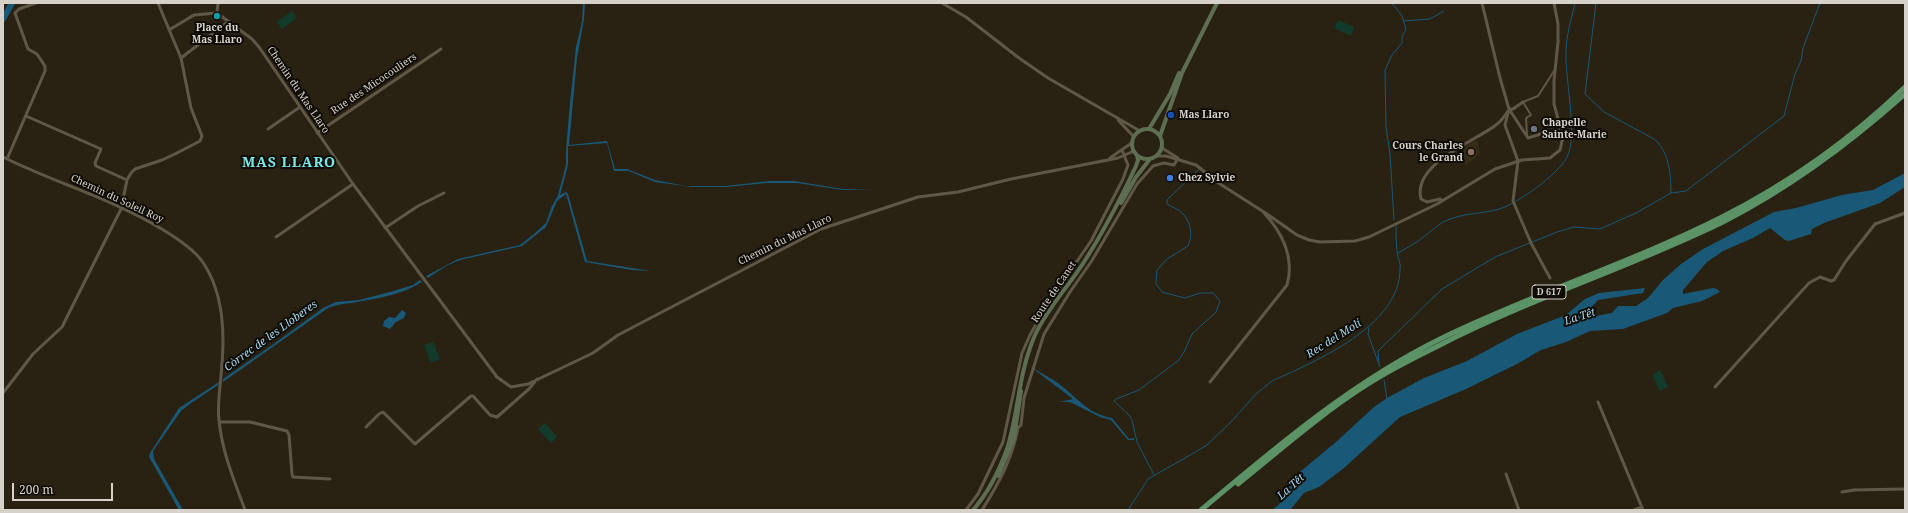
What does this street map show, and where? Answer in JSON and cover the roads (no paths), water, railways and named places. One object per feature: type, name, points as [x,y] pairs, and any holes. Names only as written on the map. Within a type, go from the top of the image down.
[{"type":"highway","name":"D 617","points":[[1201,510],[1326,408],[1390,367],[1426,346],[1467,327],[1686,234],[1739,208],[1782,183],[1824,154],[1864,124],[1905,88]]},
{"type":"highway","name":"D 617","points":[[1206,510],[1328,412],[1368,384],[1442,344],[1687,239],[1755,205],[1840,150],[1905,94]]},
{"type":"main road","points":[[1149,129],[1170,94],[1216,3]]},
{"type":"main road","points":[[1160,136],[1149,129],[1140,131],[1133,140],[1135,153],[1143,159],[1150,159],[1157,156],[1162,148],[1160,136],[1182,72],[1216,3]]},
{"type":"main road","name":"Route de Canet","points":[[973,510],[988,490],[1007,449],[1021,375],[1036,333],[1052,306],[1082,265],[1110,219],[1136,166],[1138,160],[1135,153]]},
{"type":"main road","name":"Route de Canet","points":[[976,510],[990,492],[1004,464],[1014,438],[1017,428],[1024,375],[1031,349],[1038,334],[1095,250],[1136,177],[1150,159]]},
{"type":"street","points":[[7,159],[46,66],[37,54],[28,49],[15,13],[19,9],[36,3]]},
{"type":"street","points":[[3,392],[33,354],[62,327],[121,209],[127,180],[135,169],[162,160],[200,141],[202,132],[191,108],[181,58],[158,3]]},
{"type":"street","points":[[169,30],[194,15],[217,12],[218,3]]},
{"type":"street","points":[[942,3],[966,17],[1019,58],[1048,78],[1140,131]]},
{"type":"street","points":[[1482,3],[1509,109],[1528,138]]},
{"type":"street","points":[[1162,148],[1178,158],[1196,165],[1220,184],[1260,209],[1297,235],[1308,240],[1320,242],[1355,241],[1380,232],[1442,201],[1495,169],[1518,161],[1550,158],[1560,150],[1563,144],[1562,128],[1554,104],[1558,24],[1554,3]]},
{"type":"street","name":"Chemin du Mas Llaro","points":[[217,12],[252,39],[385,228],[497,377],[511,388],[528,384],[592,353],[618,335],[822,229],[918,197],[958,192],[1018,177],[1108,160],[1135,153]]},
{"type":"street","points":[[181,58],[229,21]]},
{"type":"street","name":"Rue des Micocouliers","points":[[317,133],[441,49]]},
{"type":"street","points":[[1442,201],[1440,199],[1427,202],[1421,198],[1420,185],[1422,180],[1439,160],[1495,125],[1509,109],[1513,109],[1523,102],[1538,96],[1555,69]]},
{"type":"street","points":[[1523,102],[1531,115],[1526,118],[1528,138]]},
{"type":"street","points":[[268,129],[300,107]]},
{"type":"street","points":[[1509,109],[1505,126],[1518,161],[1514,202],[1530,241],[1550,278]]},
{"type":"street","points":[[26,116],[101,149],[95,163],[96,166],[127,180]]},
{"type":"street","points":[[1108,160],[1133,140],[1123,124],[1112,116]]},
{"type":"street","points":[[1528,138],[1544,133]]},
{"type":"street","points":[[966,510],[978,494],[1003,442],[1012,407],[1021,359],[1030,335],[1047,305],[1084,253],[1116,196],[1128,165],[1122,150]]},
{"type":"street","points":[[1157,156],[1178,158]]},
{"type":"street","name":"Chemin du Soleil Roy","points":[[3,157],[165,230],[196,254],[211,277],[218,300],[223,328],[219,422],[228,468],[245,510]]},
{"type":"street","points":[[982,510],[998,484],[1010,460],[1017,428],[1021,425],[1024,398],[1033,366],[1044,334],[1051,321],[1091,262],[1137,184],[1153,166],[1164,163],[1174,165],[1178,158]]},
{"type":"street","points":[[276,237],[354,184]]},
{"type":"street","points":[[385,228],[418,206],[444,193]]},
{"type":"street","points":[[1210,382],[1287,285],[1290,275],[1288,256],[1282,236],[1260,209]]},
{"type":"street","points":[[1715,387],[1809,283],[1820,277],[1831,281],[1834,280],[1846,261],[1875,224],[1905,213]]},
{"type":"street","name":"Chemin du Mas Llaro","points":[[366,427],[383,412],[415,444],[471,396],[473,396],[490,415],[497,417],[530,389],[537,379]]},
{"type":"street","points":[[1598,402],[1642,509],[1634,510]]},
{"type":"street","points":[[219,422],[250,422],[287,431],[289,435],[293,477],[330,479]]},
{"type":"street","points":[[1506,474],[1520,510]]},
{"type":"street","points":[[1842,492],[1854,490],[1905,489]]},
{"type":"water","points":[[583,3],[585,3],[584,19],[577,58],[569,145],[607,141],[615,169],[627,169],[655,180],[686,186],[725,186],[770,181],[794,181],[843,189],[874,190],[843,190],[797,183],[767,183],[726,187],[692,187],[655,182],[629,171],[614,171],[607,143],[568,146],[568,165],[560,195],[566,192],[568,194],[587,261],[651,271],[632,270],[585,262],[566,194],[557,201],[546,227],[522,246],[460,260],[446,266],[428,278],[426,276],[458,259],[520,245],[546,223],[551,208],[558,195],[566,165],[570,103],[576,47],[582,22]]},
{"type":"water","name":"La Têt","points":[[1905,173],[1905,187],[1880,203],[1824,223],[1812,229],[1811,234],[1789,241],[1785,240],[1770,228],[1753,238],[1723,251],[1707,262],[1683,290],[1683,294],[1713,288],[1720,292],[1702,301],[1673,308],[1667,313],[1623,329],[1590,331],[1566,342],[1541,350],[1517,364],[1466,389],[1400,417],[1344,468],[1319,487],[1304,493],[1290,510],[1272,510],[1284,498],[1295,476],[1336,442],[1374,407],[1387,398],[1424,378],[1467,361],[1517,334],[1566,315],[1585,299],[1599,293],[1645,288],[1643,293],[1598,300],[1587,313],[1590,317],[1612,313],[1618,306],[1636,306],[1648,298],[1663,280],[1681,264],[1703,249],[1774,212],[1796,208],[1842,195],[1873,190]]},
{"type":"water","points":[[420,280],[422,282],[415,286],[393,294],[328,308],[223,382],[223,379],[323,308],[336,302],[359,300],[390,292],[413,285]]},
{"type":"water","points":[[402,310],[406,313],[404,318],[396,322],[390,329],[383,326],[384,321],[389,317],[395,318]]},
{"type":"water","points":[[1031,367],[1055,381],[1088,408],[1103,416],[1112,418],[1129,439],[1134,438],[1134,440],[1128,440],[1111,420],[1100,417],[1070,402],[1059,402],[1073,399]]},
{"type":"water","points":[[219,382],[218,385],[181,411],[153,451],[154,459],[183,510],[179,510],[149,457],[150,453],[179,408]]},
{"type":"waterway","points":[[3,19],[12,3]]},
{"type":"waterway","points":[[1392,3],[1402,16],[1406,29],[1402,37],[1402,43],[1392,55],[1385,70],[1386,127],[1390,154],[1394,220]]},
{"type":"waterway","name":"Rec del Molí","points":[[1516,201],[1529,193],[1553,174],[1565,161],[1568,155],[1570,146],[1571,121],[1566,68],[1566,44],[1575,3]]},
{"type":"waterway","points":[[1596,3],[1585,94],[1604,112],[1654,139],[1659,144],[1668,163],[1671,193]]},
{"type":"waterway","points":[[1379,363],[1378,351],[1442,289],[1495,257],[1557,232],[1574,227],[1600,229],[1636,213],[1671,193],[1686,191],[1784,116],[1795,74],[1801,61],[1803,48],[1820,3]]},
{"type":"waterway","points":[[1404,21],[1430,19],[1444,11]]},
{"type":"waterway","points":[[1154,475],[1137,442],[1132,420],[1129,415],[1114,401],[1139,390],[1179,360],[1192,334],[1216,312],[1220,301],[1213,293],[1200,293],[1185,298],[1162,292],[1156,284],[1157,270],[1167,259],[1188,246],[1190,242],[1191,233],[1185,216],[1177,209],[1167,204],[1167,200],[1198,170]]},
{"type":"waterway","name":"Rec del Molí","points":[[1398,253],[1446,221],[1466,215],[1506,207],[1513,203]]},
{"type":"waterway","name":"Rec del Molí","points":[[1128,510],[1148,479],[1207,445],[1231,422],[1256,394],[1272,381],[1332,352],[1371,324],[1386,308],[1396,289],[1400,266],[1397,249],[1396,226]]},
{"type":"waterway","points":[[1369,328],[1368,334],[1380,367]]},
{"type":"waterway","points":[[1384,380],[1387,399]]},
{"type":"place","name":"Place du Mas Llaro","points":[[217,16]]},
{"type":"place","name":"Mas Llaro","points":[[1171,115]]},
{"type":"place","name":"Chapelle Sainte-Marie","points":[[1534,129]]},
{"type":"place","name":"Cours Charles le Grand","points":[[1471,152]]},
{"type":"place","name":"Chez Sylvie","points":[[1170,178]]},
{"type":"district","name":"MAS LLARO","points":[[289,163]]},
{"type":"water label","name":"Còrrec de les Lloberes","points":[[271,336]]}]
